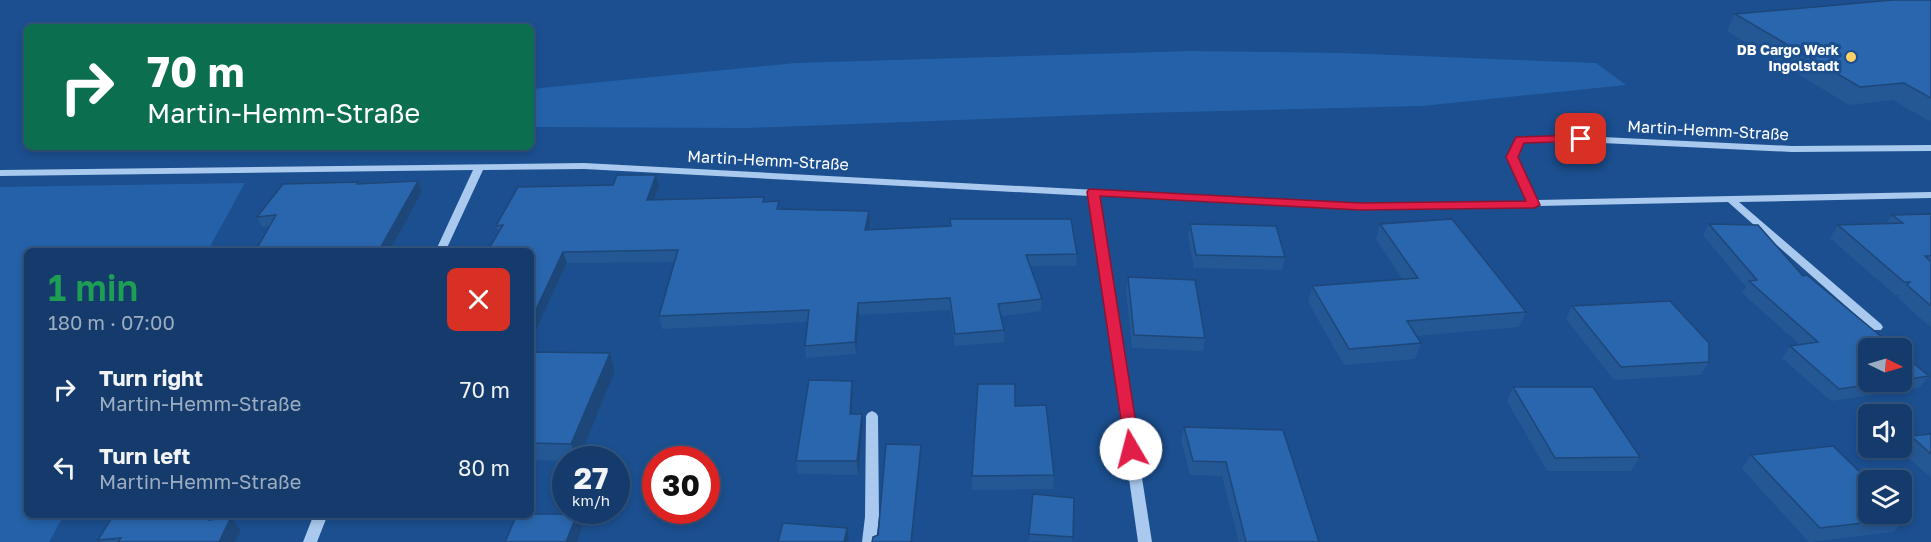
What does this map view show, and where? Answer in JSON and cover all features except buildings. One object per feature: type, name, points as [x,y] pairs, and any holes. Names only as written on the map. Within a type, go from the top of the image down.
[{"type":"street","name":"Martin-Hemm-Straße","points":[[1534,205],[1512,157],[1520,140],[1581,139],[1791,149],[1931,148]]},
{"type":"street","points":[[442,248],[480,166]]},
{"type":"street","name":"Martin-Hemm-Straße","points":[[0,173],[584,166],[1349,206],[1534,205],[1931,195]]},
{"type":"street","points":[[1093,192],[1146,542]]},
{"type":"street","points":[[1731,200],[1877,327]]},
{"type":"street","points":[[868,542],[872,517],[872,416]]},
{"type":"street","points":[[310,542],[319,518]]},
{"type":"shaded area","points":[[1191,51],[1343,53],[1596,63],[1626,85],[1422,106],[1141,113],[747,128],[534,127],[534,89],[795,63]]},
{"type":"shaded area","points":[[245,183],[209,248],[24,248],[24,518],[62,518],[49,542],[0,542],[0,187]]},
{"type":"place","name":"DB Cargo Werk Ingolstadt","points":[[1851,57]]},
{"type":"route","points":[[1131,449],[1093,192],[1360,207],[1534,205],[1512,157],[1520,140],[1581,139]]}]
